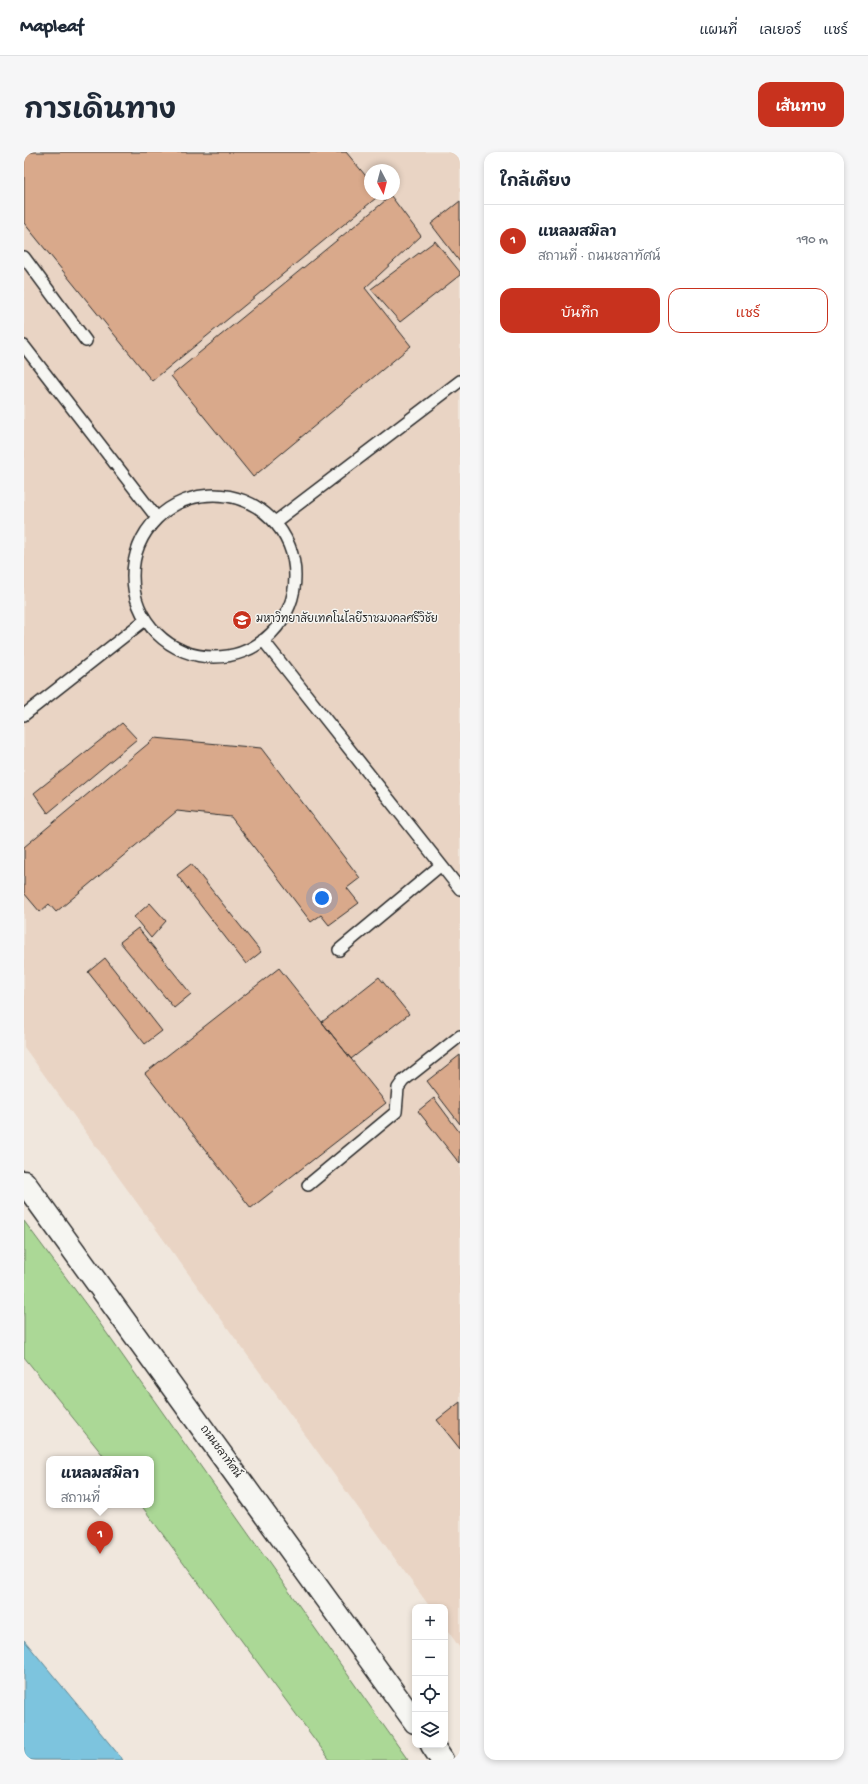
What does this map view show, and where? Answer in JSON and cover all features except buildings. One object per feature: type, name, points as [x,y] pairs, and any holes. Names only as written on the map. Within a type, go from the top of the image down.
[{"type":"main road","name":"ถนนชลาทัศน์","points":[[24,1182],[412,1718]]},
{"type":"main road","points":[[434,1748],[442,1760]]},
{"type":"lane","points":[[24,257],[86,340]]},
{"type":"lane","points":[[24,346],[157,518]]},
{"type":"lane","points":[[275,522],[460,381]]},
{"type":"lane","points":[[210,495],[239,498],[264,512],[275,522],[284,534],[290,547],[296,576],[290,605],[274,630],[251,648],[237,654],[222,657],[207,657],[185,652],[166,642],[145,620],[133,591],[132,575],[138,544],[157,518],[181,501],[210,495]]},
{"type":"lane","points":[[24,715],[145,620]]},
{"type":"lane","points":[[263,640],[460,890]]},
{"type":"lane","points":[[339,950],[441,865]]},
{"type":"lane","points":[[308,1185],[396,1112],[398,1088],[403,1081],[460,1036]]},
{"type":"shaded area","name":"มหาวิทยาลัยเทคโนโลยีราชมงคลศรีวิชัย","points":[[24,152],[460,152],[460,1648],[448,1631],[448,1604],[428,1604],[24,1047]]},
{"type":"green space","points":[[24,1221],[96,1318],[408,1760],[330,1760],[143,1508],[154,1508],[154,1456],[104,1456],[24,1357]]},
{"type":"water","points":[[24,1640],[123,1760],[24,1760]]},
{"type":"place","name":"มหาวิทยาลัยเทคโนโลยีราชมงคลศรีวิชัย","points":[[242,620]]},
{"type":"place","name":"แหลมสมิลา","points":[[100,1554]]}]
